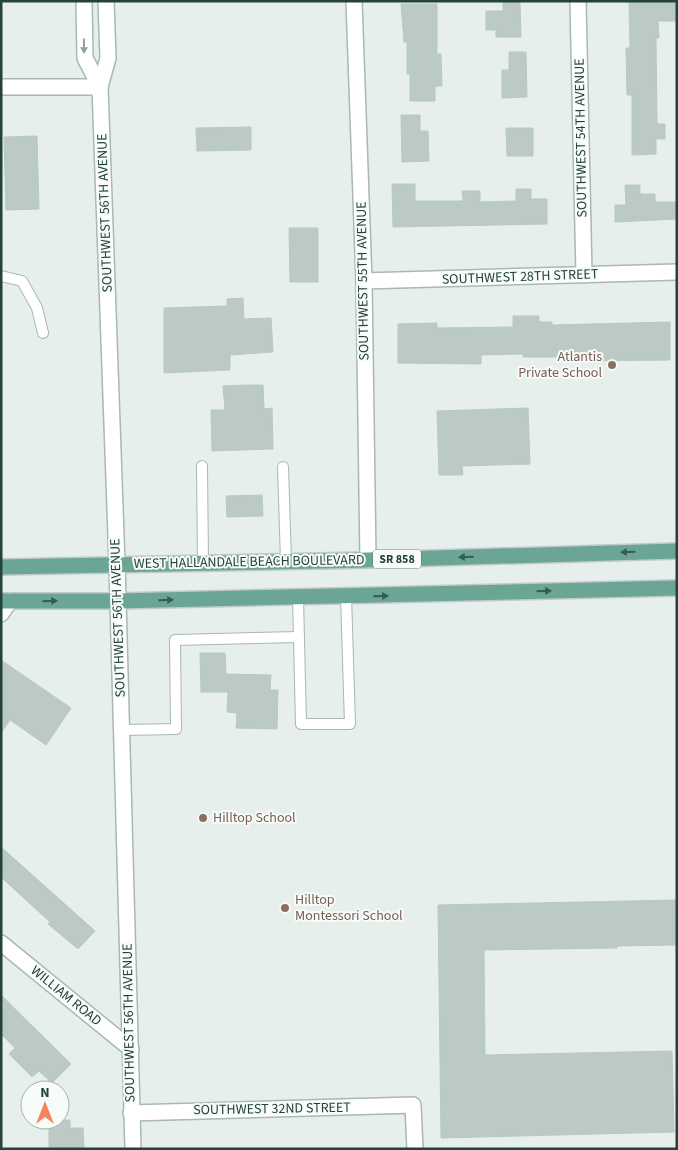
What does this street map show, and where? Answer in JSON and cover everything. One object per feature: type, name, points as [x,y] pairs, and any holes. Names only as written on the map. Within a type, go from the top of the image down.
[{"type":"main road","name":"WEST HALLANDALE BEACH BOULEVARD","points":[[1,567],[368,560],[677,550]]},
{"type":"main road","points":[[4,605],[677,588]]},
{"type":"street","name":"SOUTHWEST 56TH AVENUE","points":[[84,1],[85,58],[100,88]]},
{"type":"street","name":"SOUTHWEST 56TH AVENUE","points":[[106,1],[108,58],[100,88],[117,564],[131,1049],[132,1149]]},
{"type":"street","name":"SOUTHWEST 55TH AVENUE","points":[[354,1],[364,281],[368,560]]},
{"type":"street","name":"SOUTHWEST 54TH AVENUE","points":[[578,1],[584,275]]},
{"type":"street","points":[[1,87],[100,88]]},
{"type":"street","name":"SOUTHWEST 28TH STREET","points":[[364,281],[677,272]]},
{"type":"street","name":"WILLIAM ROAD","points":[[1,943],[131,1049]]},
{"type":"street","name":"SOUTHWEST 32ND STREET","points":[[132,1113],[413,1106],[415,1149]]},
{"type":"lane","points":[[1,276],[22,281],[37,308],[42,333]]},
{"type":"lane","points":[[202,466],[203,563]]},
{"type":"lane","points":[[283,468],[286,561]]},
{"type":"lane","points":[[298,598],[301,724],[350,724],[346,596]]},
{"type":"lane","points":[[122,730],[176,729],[175,640],[298,637]]},
{"type":"building","points":[[629,1],[677,1],[677,21],[658,21],[659,38],[656,38],[657,124],[665,124],[665,139],[656,139],[656,154],[632,155],[632,95],[627,95],[626,48],[630,48]]},
{"type":"building","points":[[503,2],[520,2],[521,37],[496,37],[496,30],[486,30],[486,11],[503,11]]},
{"type":"building","points":[[401,4],[437,4],[437,54],[441,54],[442,86],[435,86],[435,101],[410,101],[410,74],[407,74],[407,42],[404,42]]},
{"type":"building","points":[[509,52],[526,52],[527,97],[502,98],[502,70],[509,70]]},
{"type":"building","points":[[401,115],[420,115],[420,131],[428,131],[429,161],[402,162]]},
{"type":"building","points":[[251,127],[251,150],[197,151],[196,128]]},
{"type":"building","points":[[506,128],[533,128],[533,156],[507,156]]},
{"type":"building","points":[[37,136],[39,209],[6,210],[4,137]]},
{"type":"building","points":[[392,184],[415,184],[415,201],[463,201],[462,191],[480,191],[480,202],[516,201],[516,189],[531,189],[531,199],[547,199],[547,224],[393,227]]},
{"type":"building","points":[[625,185],[640,185],[640,194],[655,194],[655,202],[677,202],[677,219],[615,222],[615,205],[626,205]]},
{"type":"building","points":[[289,228],[318,228],[318,282],[290,282]]},
{"type":"building","points":[[243,298],[244,319],[271,318],[273,352],[230,355],[230,370],[164,373],[164,308],[227,306],[227,299]]},
{"type":"building","points":[[513,316],[539,316],[539,322],[552,322],[552,325],[670,322],[670,360],[573,361],[573,357],[523,357],[523,354],[481,355],[481,364],[398,363],[398,324],[437,323],[437,328],[513,327]]},
{"type":"building","points":[[263,385],[264,409],[272,408],[273,449],[212,451],[211,410],[225,410],[223,386]]},
{"type":"building","points":[[528,408],[530,464],[462,466],[463,475],[439,475],[437,411]]},
{"type":"building","points":[[262,495],[263,516],[227,517],[226,496]]},
{"type":"building","points":[[200,653],[225,653],[226,674],[271,675],[270,690],[278,690],[277,729],[236,728],[237,713],[227,712],[228,692],[201,692]]},
{"type":"building","points":[[1,660],[71,708],[46,745],[10,720],[1,733]]},
{"type":"building","points":[[1,847],[95,931],[78,949],[48,924],[50,922],[1,877]]},
{"type":"building","points":[[677,900],[677,945],[484,950],[485,1055],[672,1051],[674,1132],[441,1138],[438,905]]},
{"type":"building","points":[[1,995],[71,1064],[55,1080],[49,1080],[39,1071],[32,1077],[9,1054],[15,1048],[1,1034]]},
{"type":"building","points":[[83,1128],[84,1149],[49,1149],[49,1130]]},
{"type":"place","name":"Atlantis Private School","points":[[612,365]]},
{"type":"place","name":"Hilltop School","points":[[203,818]]},
{"type":"place","name":"Hilltop Montessori School","points":[[285,908]]}]
